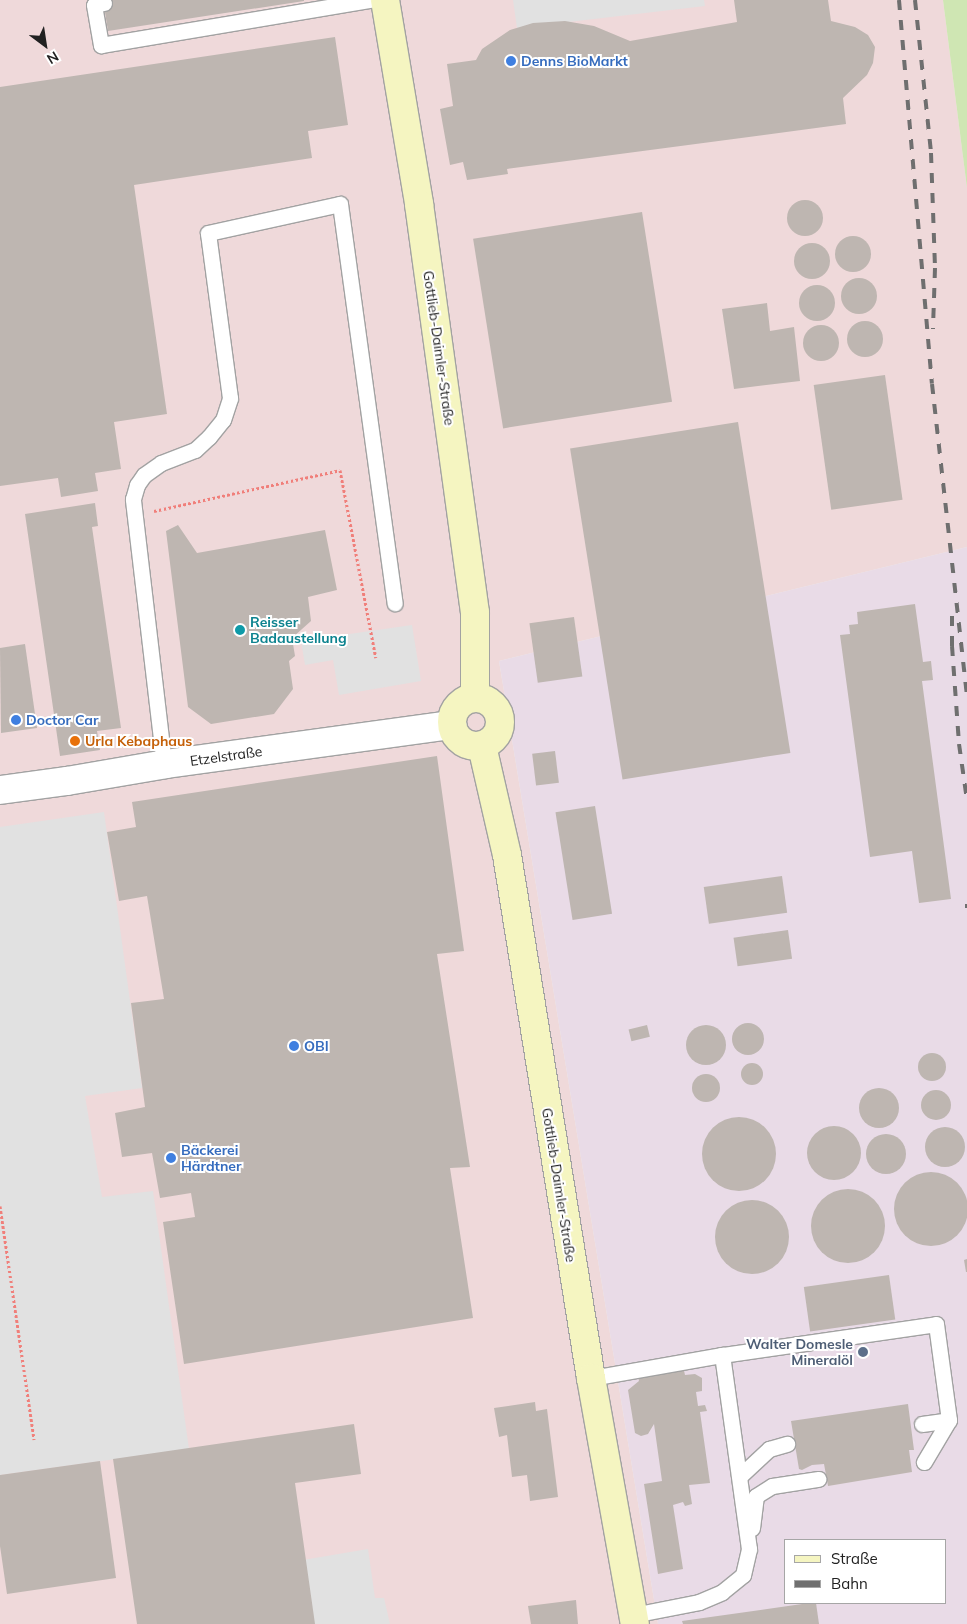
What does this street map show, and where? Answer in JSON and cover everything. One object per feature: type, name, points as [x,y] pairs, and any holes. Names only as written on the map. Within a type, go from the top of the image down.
[{"type":"street","name":"Gottlieb-Daimler-Straße","points":[[386,0],[420,204],[475,613],[475,697]]},
{"type":"street","points":[[475,697],[492,702],[501,718],[497,736],[482,746],[468,745],[458,737],[452,725],[454,712],[462,702],[475,697]]},
{"type":"street","name":"Etzelstraße","points":[[0,790],[67,781],[164,764],[452,725]]},
{"type":"street","name":"Gottlieb-Daimler-Straße","points":[[482,746],[506,855],[591,1378],[634,1620]]},
{"type":"lane","points":[[97,3],[100,45],[370,0]]},
{"type":"lane","points":[[164,764],[133,499],[137,485],[144,475],[161,463],[195,450],[209,437],[223,420],[230,398],[208,233],[340,204],[395,603]]},
{"type":"lane","points":[[591,1378],[936,1324],[949,1420],[924,1462]]},
{"type":"lane","points":[[722,1356],[749,1550]]},
{"type":"lane","points":[[922,1424],[949,1420]]},
{"type":"lane","points":[[740,1476],[769,1449],[787,1444]]},
{"type":"lane","points":[[634,1620],[699,1602],[722,1592],[744,1575],[756,1496],[772,1486],[818,1479]]},
{"type":"path","points":[[135,515],[340,470],[376,658]]},
{"type":"path","points":[[0,1206],[34,1440]]},
{"type":"shaded area","points":[[0,0],[943,0],[967,188],[967,547],[499,661],[658,1624],[0,1624]]},
{"type":"shaded area","points":[[513,0],[704,0],[705,6],[517,28]]},
{"type":"shaded area","points":[[967,547],[967,1624],[658,1624],[499,661]]},
{"type":"shaded area","points":[[412,625],[421,681],[339,695],[333,660],[305,665],[301,641]]},
{"type":"shaded area","points":[[104,812],[142,1088],[85,1096],[102,1197],[153,1191],[189,1449],[0,1475],[0,827]]},
{"type":"shaded area","points":[[368,1549],[375,1598],[384,1598],[390,1624],[314,1624],[303,1560]]},
{"type":"green space","points":[[943,0],[967,0],[967,188]]},
{"type":"building","points":[[103,0],[304,0],[304,1],[108,31]]},
{"type":"building","points":[[734,0],[828,0],[831,21],[855,27],[868,35],[875,47],[873,63],[867,75],[843,98],[846,124],[507,169],[508,174],[467,180],[463,162],[450,165],[440,109],[453,106],[447,64],[476,60],[482,49],[510,30],[533,23],[565,21],[594,26],[630,41],[737,22]]},
{"type":"building","points":[[335,37],[348,125],[308,131],[312,158],[134,185],[167,414],[114,422],[121,469],[95,473],[98,491],[61,497],[58,478],[0,486],[0,87]]},
{"type":"building","points":[[805,200],[812,201],[818,205],[822,211],[822,225],[818,231],[812,235],[805,236],[798,235],[792,231],[788,225],[787,218],[788,211],[792,205],[798,201]]},
{"type":"building","points":[[642,212],[672,402],[503,428],[473,239]]},
{"type":"building","points":[[853,236],[860,237],[866,241],[870,247],[870,261],[866,267],[860,271],[853,272],[846,271],[840,267],[836,261],[835,254],[836,247],[840,241],[846,237]]},
{"type":"building","points":[[812,243],[819,244],[825,248],[829,254],[829,268],[825,274],[819,278],[812,279],[805,278],[799,274],[795,268],[794,261],[795,254],[799,248],[805,244]]},
{"type":"building","points":[[859,278],[866,279],[872,283],[876,289],[876,303],[872,309],[866,313],[859,314],[852,313],[846,309],[842,303],[841,296],[842,289],[846,283],[852,279]]},
{"type":"building","points":[[817,285],[824,286],[830,290],[834,296],[834,310],[830,316],[824,320],[817,321],[810,320],[804,316],[800,310],[799,303],[800,296],[804,290],[810,286]]},
{"type":"building","points":[[767,303],[770,331],[794,327],[800,381],[734,389],[722,309]]},
{"type":"building","points":[[865,321],[872,322],[878,326],[882,332],[882,346],[878,352],[872,356],[865,357],[858,356],[852,352],[848,346],[847,339],[848,332],[852,326],[858,322]]},
{"type":"building","points":[[821,325],[828,326],[834,330],[838,336],[838,350],[834,356],[828,360],[821,361],[814,360],[808,356],[804,350],[803,343],[804,336],[808,330],[814,326]]},
{"type":"building","points":[[885,375],[903,500],[831,510],[814,385]]},
{"type":"building","points":[[738,422],[790,753],[622,779],[570,449]]},
{"type":"building","points":[[95,503],[98,526],[92,527],[121,728],[97,731],[100,750],[60,756],[25,514]]},
{"type":"building","name":"Reisser Badaustellung","points":[[178,525],[197,553],[325,530],[337,590],[308,597],[311,621],[292,638],[295,656],[289,661],[293,689],[274,714],[211,724],[188,707],[166,531]]},
{"type":"building","points":[[915,604],[923,662],[931,661],[933,680],[922,681],[951,899],[919,903],[912,851],[870,857],[840,635],[850,634],[849,625],[858,624],[857,612]]},
{"type":"building","points":[[574,617],[582,676],[538,683],[529,623]]},
{"type":"building","points":[[25,644],[37,728],[1,733],[0,648]]},
{"type":"building","points":[[555,751],[559,783],[536,786],[532,754]]},
{"type":"building","name":"OBI","points":[[437,756],[464,951],[437,954],[470,1167],[450,1168],[473,1318],[184,1364],[163,1222],[195,1217],[191,1193],[160,1198],[152,1153],[122,1157],[115,1113],[145,1107],[131,1003],[164,999],[147,896],[119,901],[107,832],[136,827],[132,802]]},
{"type":"building","points":[[595,806],[612,914],[573,920],[555,812]]},
{"type":"building","points":[[782,876],[787,913],[709,924],[704,887]]},
{"type":"building","points":[[788,930],[792,959],[738,966],[734,938]]},
{"type":"building","points":[[748,1023],[754,1024],[759,1028],[763,1033],[763,1045],[759,1050],[754,1054],[748,1055],[742,1054],[737,1050],[733,1045],[732,1039],[733,1033],[737,1028],[742,1024]]},
{"type":"building","points":[[647,1025],[650,1037],[631,1041],[629,1030]]},
{"type":"building","points":[[710,1025],[717,1028],[723,1034],[726,1045],[725,1053],[717,1062],[710,1065],[702,1065],[695,1062],[687,1053],[686,1041],[689,1034],[698,1026]]},
{"type":"building","points":[[932,1053],[942,1057],[946,1067],[942,1077],[932,1081],[922,1077],[918,1067],[922,1057]]},
{"type":"building","points":[[752,1063],[760,1066],[763,1074],[760,1082],[752,1085],[744,1082],[741,1074],[744,1066]]},
{"type":"building","points":[[706,1074],[716,1078],[720,1088],[716,1098],[706,1102],[696,1098],[692,1088],[696,1078]]},
{"type":"building","points":[[883,1088],[890,1091],[896,1097],[899,1108],[898,1116],[890,1125],[883,1128],[875,1128],[868,1125],[860,1116],[859,1104],[862,1097],[871,1089]]},
{"type":"building","points":[[936,1090],[947,1094],[951,1105],[947,1116],[936,1120],[925,1116],[921,1105],[925,1094]]},
{"type":"building","points":[[732,1117],[746,1117],[760,1123],[770,1133],[776,1147],[776,1161],[770,1175],[760,1185],[746,1191],[732,1191],[718,1185],[708,1175],[702,1161],[702,1147],[708,1133],[718,1123]]},
{"type":"building","points":[[829,1126],[839,1126],[849,1130],[857,1138],[861,1153],[857,1168],[849,1176],[839,1180],[829,1180],[819,1176],[811,1168],[807,1158],[807,1148],[811,1138],[819,1130]]},
{"type":"building","points":[[949,1127],[956,1130],[962,1136],[965,1147],[964,1155],[956,1164],[949,1167],[941,1167],[934,1164],[926,1155],[925,1143],[928,1136],[937,1128]]},
{"type":"building","points":[[890,1134],[897,1137],[903,1143],[906,1154],[905,1162],[897,1171],[890,1174],[882,1174],[875,1171],[867,1162],[866,1150],[869,1143],[878,1135]]},
{"type":"building","points":[[931,1172],[952,1178],[962,1188],[968,1209],[962,1230],[952,1240],[931,1246],[910,1240],[900,1230],[894,1209],[900,1188],[910,1178]]},
{"type":"building","points":[[841,1189],[855,1189],[869,1195],[879,1205],[885,1219],[885,1233],[879,1247],[869,1257],[855,1263],[841,1263],[827,1257],[817,1247],[811,1233],[811,1219],[817,1205],[827,1195]]},
{"type":"building","points":[[745,1200],[759,1200],[773,1206],[783,1216],[789,1230],[789,1244],[783,1258],[773,1268],[759,1274],[745,1274],[731,1268],[721,1258],[715,1244],[715,1230],[721,1216],[731,1206]]},
{"type":"building","points":[[967,1259],[967,1272],[966,1272],[964,1260]]},
{"type":"building","points":[[889,1275],[895,1320],[810,1332],[804,1287]]},
{"type":"building","points":[[683,1366],[685,1375],[695,1374],[702,1378],[702,1391],[696,1392],[698,1406],[705,1405],[707,1411],[700,1412],[710,1483],[689,1485],[692,1504],[685,1506],[683,1502],[673,1505],[683,1569],[658,1574],[644,1484],[662,1481],[654,1424],[648,1434],[641,1436],[635,1433],[628,1390],[639,1381],[638,1377]]},
{"type":"building","points":[[535,1402],[536,1411],[547,1409],[558,1497],[530,1501],[527,1475],[512,1477],[507,1435],[499,1437],[494,1408]]},
{"type":"building","points":[[908,1404],[914,1450],[909,1450],[912,1472],[828,1486],[824,1464],[812,1465],[802,1470],[799,1469],[791,1421]]},
{"type":"building","points":[[354,1424],[361,1474],[295,1483],[315,1624],[137,1624],[113,1459]]},
{"type":"building","points":[[100,1461],[116,1578],[7,1594],[0,1546],[0,1475]]},
{"type":"building","points":[[576,1600],[578,1624],[531,1624],[528,1606]]},
{"type":"building","points":[[802,1604],[816,1604],[819,1624],[683,1624],[682,1621]]},
{"type":"railway","points":[[899,0],[932,384],[967,697]]},
{"type":"railway","points":[[915,0],[931,153],[935,268],[933,329]]},
{"type":"railway","points":[[952,616],[952,646],[959,744],[967,800]]},
{"type":"place","name":"Denns BioMarkt","points":[[511,61]]},
{"type":"place","name":"Reisser Badaustellung","points":[[240,630]]},
{"type":"place","name":"Doctor Car","points":[[16,720]]},
{"type":"place","name":"Urla Kebaphaus","points":[[75,741]]},
{"type":"place","name":"OBI","points":[[294,1046]]},
{"type":"place","name":"Bäckerei Härdtner","points":[[171,1158]]},
{"type":"place","name":"Walter Domesle Mineralöl","points":[[863,1352]]}]
